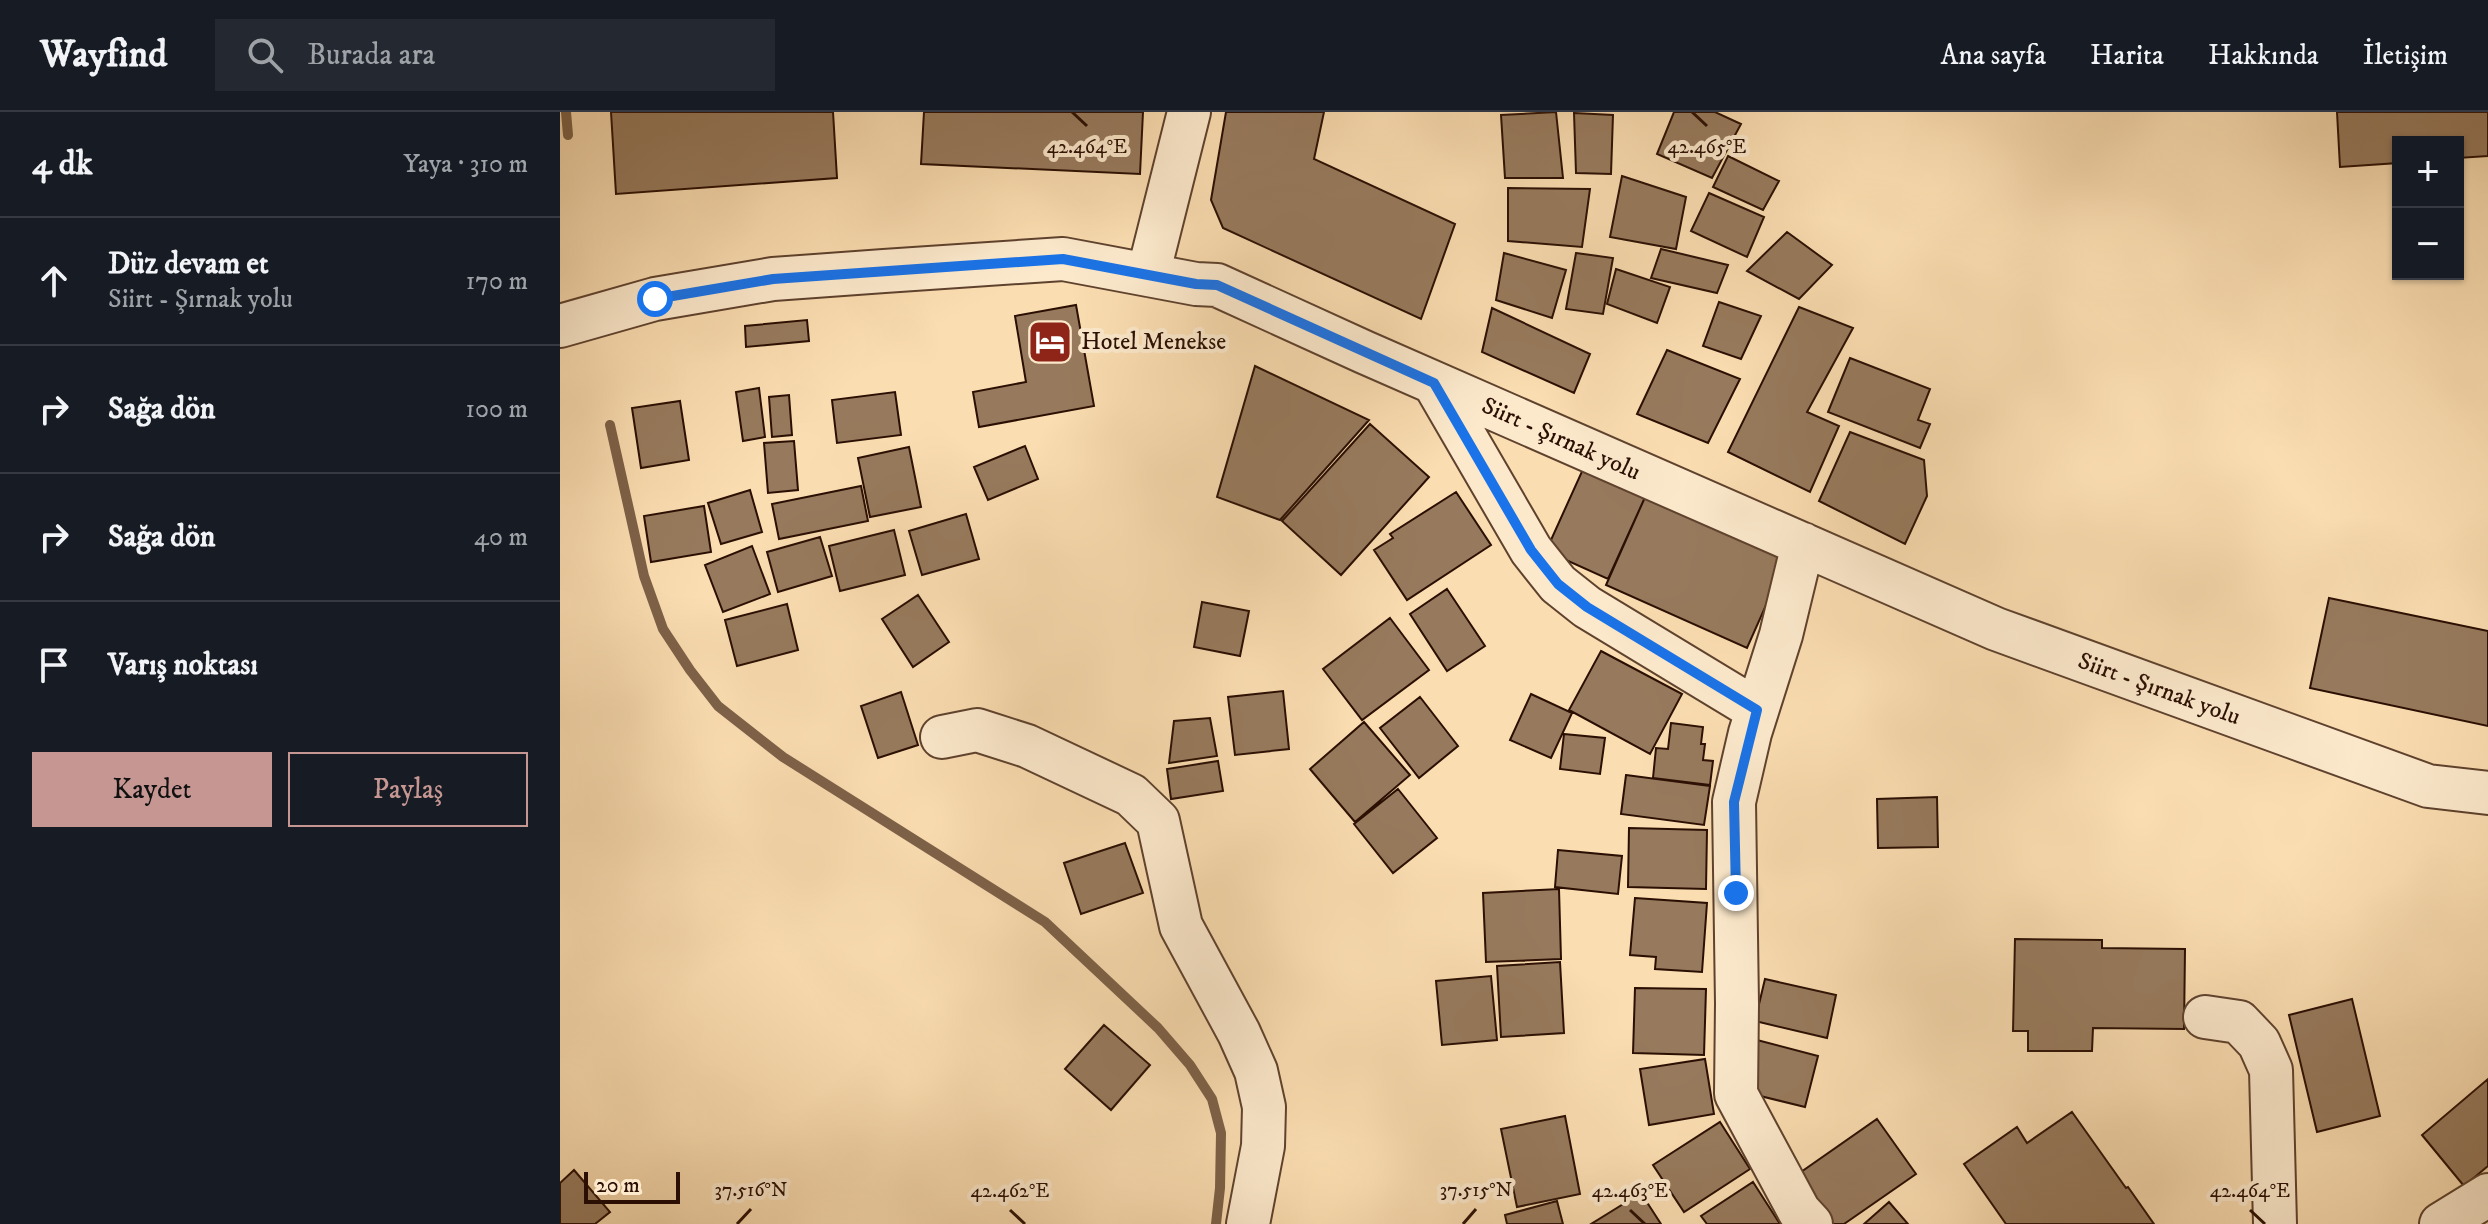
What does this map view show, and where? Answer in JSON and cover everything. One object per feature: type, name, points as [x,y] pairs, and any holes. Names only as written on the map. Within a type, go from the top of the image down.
[{"type":"street","points":[[1148,275],[1189,112]]},
{"type":"street","name":"Siirt - Şırnak yolu","points":[[560,326],[655,299],[773,279],[1063,259],[1196,284],[1217,285],[1996,629],[2428,786],[2488,793]]},
{"type":"street","points":[[1434,383],[1531,550],[1558,584],[1587,607],[1757,710]]},
{"type":"street","points":[[1803,544],[1734,802],[1736,1094],[1799,1211],[1811,1224]]},
{"type":"street","points":[[942,737],[977,730],[1027,746],[1131,795],[1158,821],[1181,926],[1256,1071],[1264,1107],[1263,1146],[1248,1224]]},
{"type":"street","points":[[2205,1017],[2239,1022],[2259,1043],[2271,1070],[2275,1224]]},
{"type":"street","points":[[2441,1224],[2488,1195]]},
{"type":"building","points":[[611,112],[833,112],[837,178],[616,194]]},
{"type":"building","points":[[924,112],[1143,112],[1140,174],[921,164]]},
{"type":"building","points":[[1226,112],[1324,112],[1314,159],[1455,224],[1421,319],[1223,228],[1211,200]]},
{"type":"building","points":[[1556,112],[1563,178],[1505,178],[1501,115]]},
{"type":"building","points":[[1674,112],[1715,112],[1741,124],[1712,178],[1657,154]]},
{"type":"building","points":[[2337,112],[2488,112],[2488,156],[2464,158],[2464,136],[2392,136],[2392,163],[2340,167]]},
{"type":"building","points":[[1574,113],[1613,115],[1611,174],[1576,173]]},
{"type":"building","points":[[1728,156],[1779,181],[1763,210],[1713,187]]},
{"type":"building","points":[[1622,176],[1686,197],[1676,249],[1610,237]]},
{"type":"building","points":[[1508,188],[1590,189],[1582,247],[1508,241]]},
{"type":"building","points":[[1709,193],[1764,217],[1747,257],[1691,231]]},
{"type":"building","points":[[1787,232],[1832,265],[1799,299],[1747,271]]},
{"type":"building","points":[[1661,249],[1728,265],[1717,293],[1651,278]]},
{"type":"building","points":[[1504,253],[1566,270],[1552,318],[1496,300]]},
{"type":"building","points":[[1576,253],[1613,258],[1603,314],[1566,309]]},
{"type":"building","points":[[1616,269],[1670,287],[1657,323],[1607,304]]},
{"type":"building","points":[[1719,302],[1761,316],[1741,359],[1703,346]]},
{"type":"building","points":[[1076,305],[1094,406],[979,427],[973,392],[1026,382],[1015,316]]},
{"type":"building","points":[[1799,307],[1853,328],[1807,412],[1839,426],[1810,492],[1728,452]]},
{"type":"building","points":[[1492,308],[1590,354],[1574,393],[1482,352]]},
{"type":"building","points":[[807,320],[809,341],[746,347],[745,326]]},
{"type":"building","points":[[1667,350],[1740,379],[1708,443],[1637,414]]},
{"type":"building","points":[[1850,358],[1930,389],[1918,420],[1930,424],[1920,448],[1828,412]]},
{"type":"building","points":[[1255,366],[1369,420],[1280,520],[1217,497]]},
{"type":"building","points":[[759,388],[765,437],[743,441],[736,392]]},
{"type":"building","points":[[895,392],[901,435],[837,443],[832,400]]},
{"type":"building","points":[[789,395],[792,435],[772,437],[769,397]]},
{"type":"building","points":[[680,401],[689,460],[641,468],[632,408]]},
{"type":"building","points":[[1370,424],[1429,477],[1341,575],[1282,521]]},
{"type":"building","points":[[1850,432],[1924,460],[1927,496],[1905,544],[1819,501]]},
{"type":"building","points":[[794,441],[798,490],[768,493],[764,443]]},
{"type":"building","points":[[1025,446],[1038,479],[988,500],[974,467]]},
{"type":"building","points":[[909,447],[921,507],[870,517],[858,458]]},
{"type":"building","points":[[1584,467],[1646,495],[1608,579],[1546,551]]},
{"type":"building","points":[[861,486],[868,521],[779,539],[772,504]]},
{"type":"building","points":[[750,490],[762,532],[721,544],[708,503]]},
{"type":"building","points":[[1456,492],[1491,545],[1407,600],[1374,550],[1393,538],[1390,534]]},
{"type":"building","points":[[1646,495],[1787,558],[1747,648],[1606,585]]},
{"type":"building","points":[[704,506],[711,552],[651,562],[644,516]]},
{"type":"building","points":[[966,514],[979,559],[922,575],[909,531]]},
{"type":"building","points":[[894,530],[905,575],[840,591],[829,546]]},
{"type":"building","points":[[820,537],[832,576],[778,592],[767,552]]},
{"type":"building","points":[[752,546],[770,594],[723,612],[705,565]]},
{"type":"building","points":[[1447,589],[1485,646],[1447,671],[1410,614]]},
{"type":"building","points":[[918,595],[949,642],[913,667],[882,619]]},
{"type":"building","points":[[2329,598],[2488,631],[2488,726],[2310,688]]},
{"type":"building","points":[[1202,602],[1249,611],[1240,656],[1194,647]]},
{"type":"building","points":[[787,604],[798,650],[737,666],[725,620]]},
{"type":"building","points":[[1390,618],[1429,670],[1362,720],[1323,669]]},
{"type":"building","points":[[1601,651],[1682,694],[1650,754],[1569,710]]},
{"type":"building","points":[[1283,691],[1289,749],[1235,755],[1228,697]]},
{"type":"building","points":[[901,692],[918,745],[878,758],[861,706]]},
{"type":"building","points":[[1531,694],[1572,713],[1551,758],[1510,740]]},
{"type":"building","points":[[1420,697],[1458,746],[1419,778],[1380,728]]},
{"type":"building","points":[[1210,718],[1217,756],[1169,763],[1174,721]]},
{"type":"building","points":[[1364,722],[1410,775],[1355,822],[1310,769]]},
{"type":"building","points":[[1671,723],[1703,727],[1703,760],[1713,761],[1710,785],[1653,778],[1656,748],[1668,749]]},
{"type":"building","points":[[1564,734],[1605,738],[1600,774],[1560,769]]},
{"type":"building","points":[[1218,761],[1223,791],[1171,799],[1167,769]]},
{"type":"building","points":[[1626,775],[1710,786],[1704,825],[1621,814]]},
{"type":"building","points":[[1398,789],[1437,838],[1393,873],[1354,824]]},
{"type":"building","points":[[1937,797],[1938,847],[1878,848],[1877,799]]},
{"type":"building","points":[[1629,828],[1707,830],[1706,889],[1628,887]]},
{"type":"building","points":[[1125,843],[1143,893],[1081,914],[1064,863]]},
{"type":"building","points":[[1558,850],[1622,856],[1618,894],[1555,887]]},
{"type":"building","points":[[1559,889],[1561,959],[1486,962],[1483,893]]},
{"type":"building","points":[[1635,898],[1707,903],[1702,972],[1655,969],[1656,957],[1630,955]]},
{"type":"building","points":[[2015,939],[2102,940],[2102,948],[2185,949],[2184,1029],[2093,1028],[2092,1051],[2028,1051],[2028,1031],[2013,1031]]},
{"type":"building","points":[[1560,962],[1564,1033],[1501,1037],[1497,966]]},
{"type":"building","points":[[1491,976],[1497,1040],[1442,1045],[1436,981]]},
{"type":"building","points":[[1765,979],[1836,995],[1827,1038],[1755,1021]]},
{"type":"building","points":[[1635,988],[1706,989],[1704,1055],[1633,1053]]},
{"type":"building","points":[[2352,999],[2380,1116],[2317,1132],[2289,1015]]},
{"type":"building","points":[[1104,1025],[1150,1065],[1111,1110],[1065,1069]]},
{"type":"building","points":[[1757,1040],[1818,1056],[1805,1107],[1744,1092]]},
{"type":"building","points":[[1705,1059],[1714,1114],[1649,1125],[1640,1069]]},
{"type":"building","points":[[2488,1079],[2488,1166],[2464,1186],[2422,1135]]},
{"type":"building","points":[[2072,1112],[2154,1224],[2006,1224],[1964,1164],[2017,1127],[2027,1143]]},
{"type":"building","points":[[1565,1116],[1580,1194],[1517,1207],[1501,1129]]},
{"type":"building","points":[[1877,1119],[1916,1174],[1844,1224],[1823,1224],[1791,1179]]},
{"type":"building","points":[[1720,1122],[1750,1169],[1684,1212],[1653,1165]]},
{"type":"building","points":[[574,1170],[610,1212],[595,1224],[560,1224],[560,1183]]},
{"type":"building","points":[[1753,1182],[1780,1224],[1707,1224],[1701,1216]]},
{"type":"building","points":[[1641,1193],[1661,1224],[1591,1224]]},
{"type":"building","points":[[1557,1201],[1563,1224],[1507,1224],[1505,1215]]},
{"type":"building","points":[[1889,1202],[1908,1224],[1864,1224]]},
{"type":"waterway","points":[[566,112],[568,135]]},
{"type":"waterway","points":[[610,425],[644,576],[663,629],[690,670],[718,706],[783,757],[1045,922],[1158,1028],[1190,1065],[1212,1099],[1221,1133],[1216,1224]]},
{"type":"place","name":"Hotel Menekse","points":[[1050,342]]},
{"type":"route","points":[[655,299],[773,279],[1063,259],[1196,284],[1217,285],[1434,383],[1531,550],[1558,584],[1587,607],[1757,710],[1734,802],[1736,893]]}]
